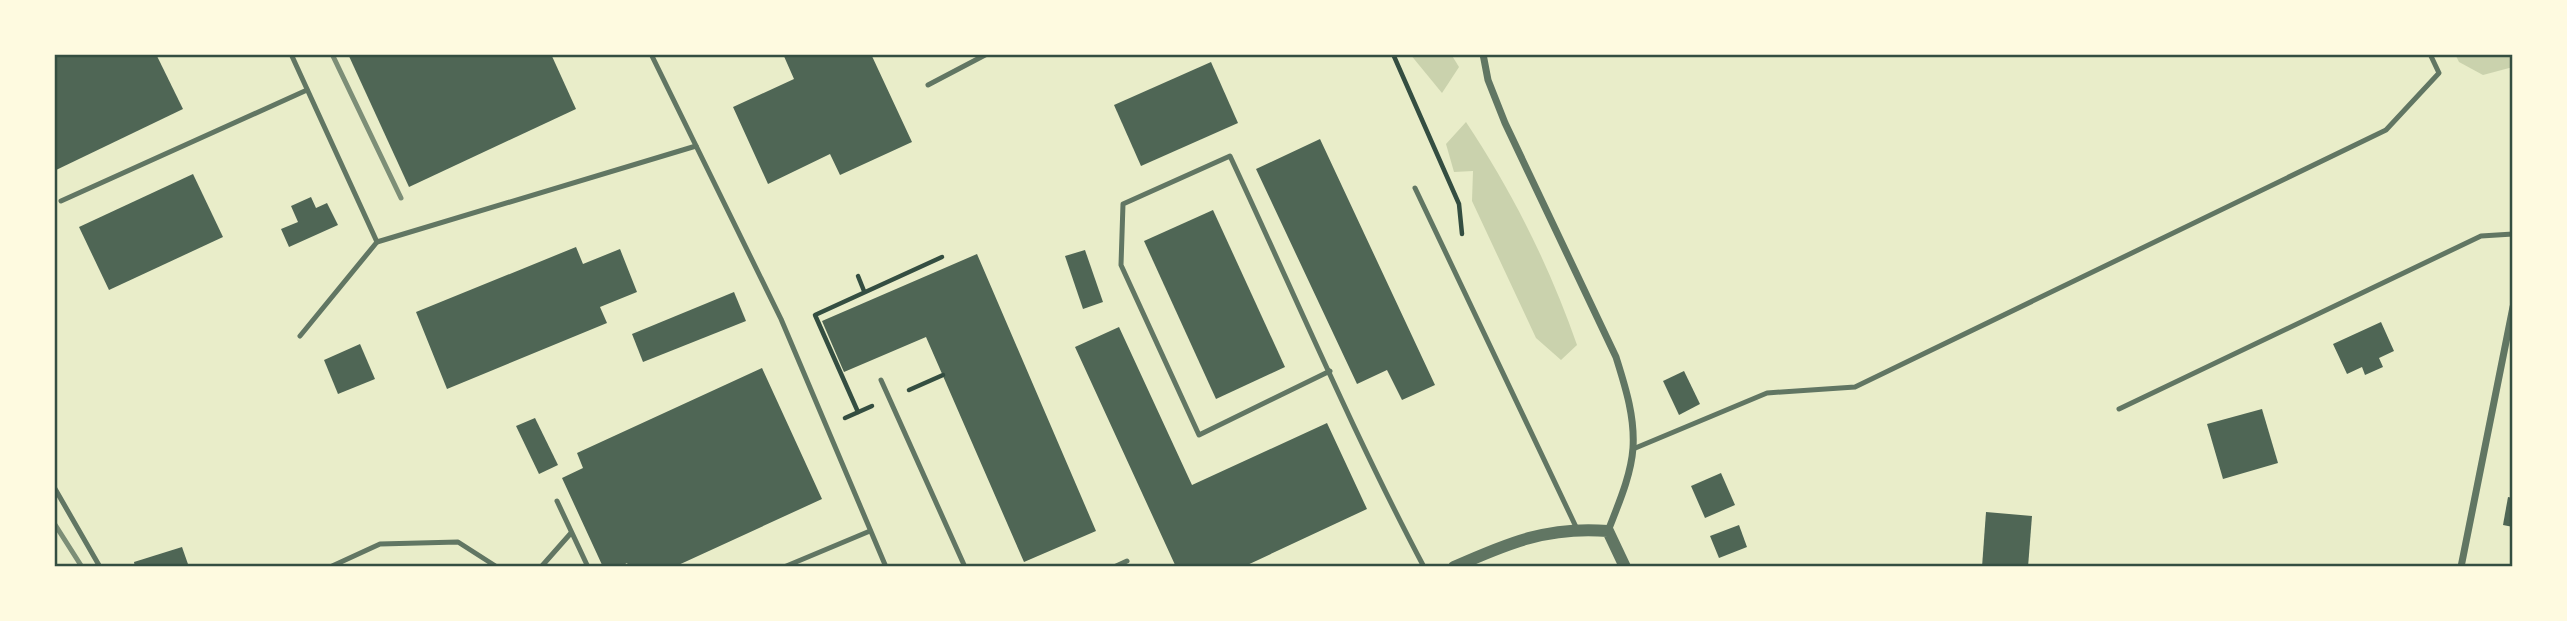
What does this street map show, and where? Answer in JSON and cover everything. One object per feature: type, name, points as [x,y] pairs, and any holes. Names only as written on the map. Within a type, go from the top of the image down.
[{"type":"street","points":[[1483,54],[1488,80],[1505,123],[1616,357],[1631,415],[1633,449],[1622,496],[1608,531],[1625,567]]},
{"type":"street","points":[[2461,567],[2513,307]]},
{"type":"street","points":[[1454,567],[1491,550],[1546,533],[1577,529],[1608,531]]},
{"type":"lane","points":[[290,54],[377,242]]},
{"type":"lane","points":[[651,54],[781,319],[886,567]]},
{"type":"lane","points":[[928,85],[987,54]]},
{"type":"lane","points":[[1633,449],[1767,393],[1855,387],[2386,130],[2439,73],[2430,54]]},
{"type":"lane","points":[[61,201],[307,90]]},
{"type":"lane","points":[[300,336],[377,242],[696,146]]},
{"type":"lane","points":[[1330,372],[1199,435],[1121,265],[1123,204],[1230,156],[1330,372],[1398,519],[1423,567]]},
{"type":"lane","points":[[1415,188],[1577,529]]},
{"type":"lane","points":[[2119,409],[2481,236],[2513,234]]},
{"type":"lane","points":[[881,380],[965,567]]},
{"type":"lane","points":[[54,487],[100,567]]},
{"type":"lane","points":[[557,501],[588,567]]},
{"type":"lane","points":[[784,567],[870,531]]},
{"type":"lane","points":[[541,567],[571,533]]},
{"type":"lane","points":[[330,567],[380,544],[458,542],[497,567]]},
{"type":"lane","points":[[1114,567],[1127,561]]},
{"type":"path","points":[[1393,54],[1459,204],[1463,243]]},
{"type":"path","points":[[844,419],[858,412],[815,315],[942,257]]},
{"type":"path","points":[[859,276],[864,292]]},
{"type":"green space","points":[[1410,54],[1451,54],[1459,67],[1442,93]]},
{"type":"green space","points":[[2455,54],[2513,54],[2513,67],[2483,75],[2459,62]]},
{"type":"green space","points":[[1466,122],[1529,230],[1555,287],[1577,345],[1561,360],[1536,338],[1472,201],[1473,171],[1454,172],[1446,144]]},
{"type":"building","points":[[54,54],[156,54],[183,109],[54,171]]},
{"type":"building","points":[[348,54],[551,54],[576,109],[409,187]]},
{"type":"building","points":[[783,54],[871,54],[912,142],[840,175],[830,154],[768,184],[733,107],[794,79]]},
{"type":"building","points":[[1211,62],[1238,123],[1141,166],[1114,105]]},
{"type":"building","points":[[1320,139],[1435,385],[1402,400],[1387,370],[1357,384],[1256,169]]},
{"type":"building","points":[[193,174],[223,237],[109,290],[79,227]]},
{"type":"building","points":[[311,197],[316,208],[327,203],[338,225],[289,247],[281,229],[298,222],[291,206]]},
{"type":"building","points":[[1213,210],[1285,367],[1216,399],[1144,241]]},
{"type":"building","points":[[576,247],[583,264],[620,249],[637,292],[600,307],[607,323],[447,389],[416,312]]},
{"type":"building","points":[[1085,250],[1103,302],[1083,309],[1065,256]]},
{"type":"building","points":[[977,254],[1096,531],[1024,562],[926,337],[844,372],[822,321]]},
{"type":"building","points":[[734,292],[746,321],[643,362],[632,334]]},
{"type":"building","points":[[2381,322],[2394,351],[2379,358],[2383,367],[2365,375],[2362,367],[2347,374],[2333,344]]},
{"type":"building","points":[[1119,327],[1192,485],[1327,423],[1367,509],[1243,567],[1176,567],[1075,347]]},
{"type":"building","points":[[360,344],[375,379],[338,394],[324,360]]},
{"type":"building","points":[[762,368],[822,499],[674,567],[629,567],[627,563],[620,567],[603,567],[562,478],[583,468],[577,453]]},
{"type":"building","points":[[1684,371],[1700,404],[1679,415],[1663,381]]},
{"type":"building","points":[[2262,409],[2278,463],[2223,479],[2207,424]]},
{"type":"building","points":[[535,418],[558,465],[539,474],[516,426]]},
{"type":"building","points":[[1721,473],[1735,505],[1705,518],[1691,486]]},
{"type":"building","points":[[2508,497],[2513,498],[2513,527],[2503,525]]},
{"type":"building","points":[[1986,512],[2032,516],[2028,567],[1982,567]]},
{"type":"building","points":[[1739,525],[1747,547],[1719,558],[1710,536]]},
{"type":"building","points":[[182,547],[189,567],[135,567],[134,562]]},
{"type":"railway","points":[[332,54],[401,198]]},
{"type":"railway","points":[[54,523],[82,567]]}]
